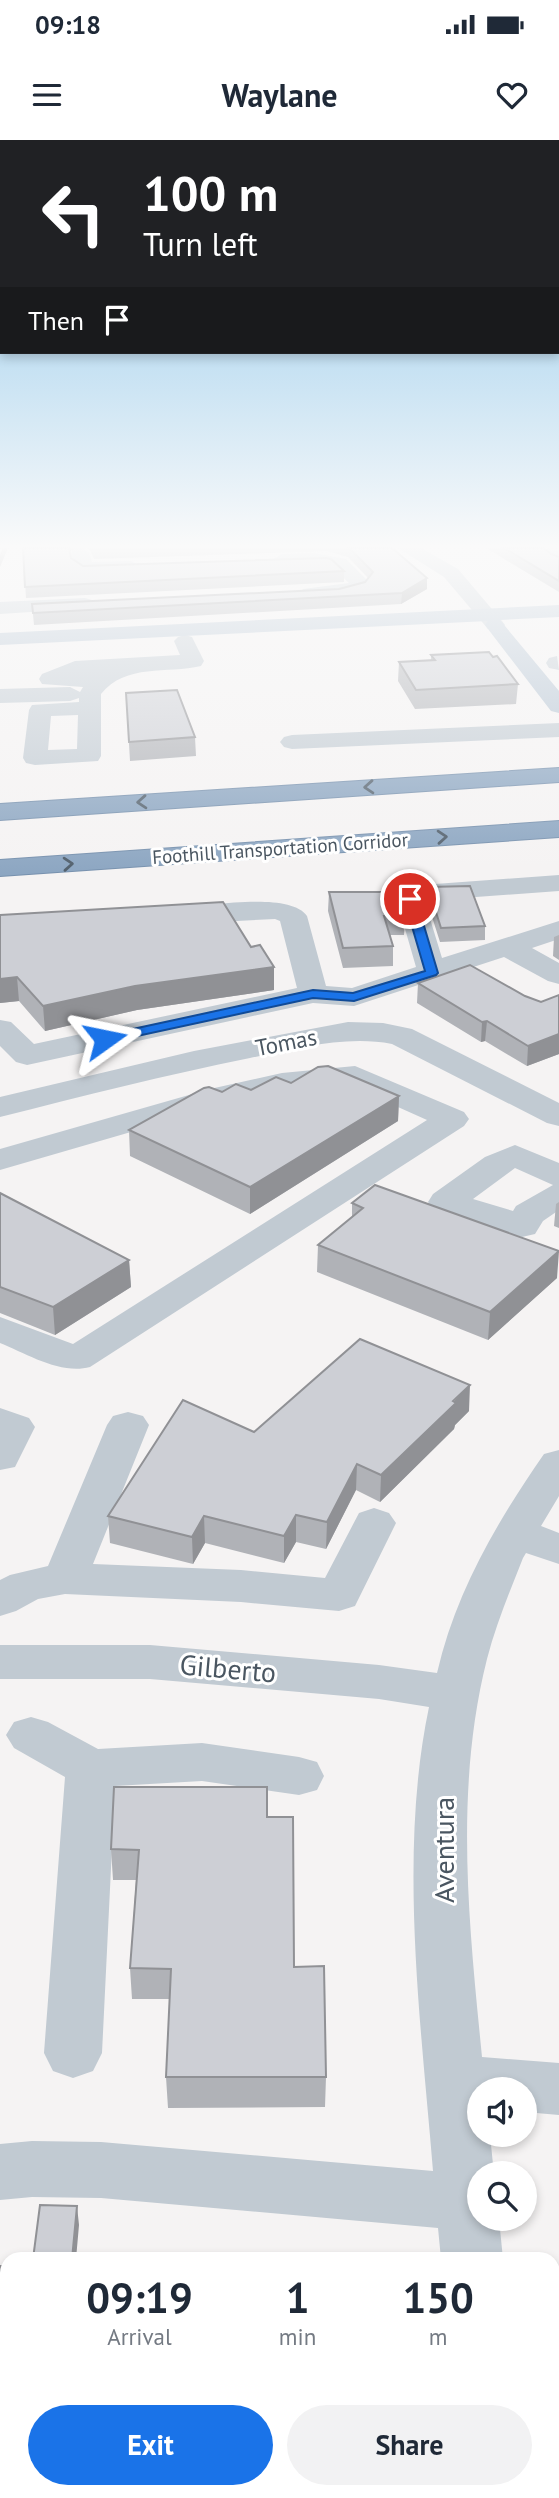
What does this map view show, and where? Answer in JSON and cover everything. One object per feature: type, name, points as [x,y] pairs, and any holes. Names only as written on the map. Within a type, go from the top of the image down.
[{"type":"highway","points":[[0,812],[559,775]]},
{"type":"highway","name":"Foothill Transportation Corridor","points":[[0,868],[559,829]]},
{"type":"main road","points":[[522,658],[559,706]]},
{"type":"street","points":[[93,694],[50,679],[62,671],[88,666],[193,661],[192,658]]},
{"type":"street","points":[[0,696],[93,694],[115,672],[151,664]]},
{"type":"street","points":[[292,742],[559,730]]},
{"type":"street","points":[[0,1029],[27,1055],[313,994],[354,997],[446,968],[559,883]]},
{"type":"street","points":[[435,892],[511,921],[559,930]]},
{"type":"street","points":[[336,902],[410,899],[446,968],[492,982]]},
{"type":"street","points":[[154,918],[279,910],[293,915],[313,994]]},
{"type":"street","points":[[511,921],[559,975]]},
{"type":"street","name":"Tomas","points":[[0,1107],[197,1059],[351,1030],[378,1030],[401,1036],[559,1116]]},
{"type":"street","points":[[0,1160],[209,1099],[282,1083],[355,1076],[452,1119],[76,1359],[0,1329]]},
{"type":"street","points":[[559,1176],[515,1155],[497,1164],[446,1202],[522,1226],[529,1214],[559,1194]]},
{"type":"street","points":[[0,1421],[14,1427],[0,1457]]},
{"type":"street","points":[[65,1578],[128,1425]]},
{"type":"street","name":"Aventura","points":[[471,2252],[454,2081],[440,1874],[441,1800],[454,1693],[474,1619],[514,1533],[559,1464]]},
{"type":"street","points":[[0,1600],[26,1586],[65,1578],[241,1586],[339,1595],[374,1523]]},
{"type":"street","points":[[514,1533],[559,1549]]},
{"type":"street","name":"Gilberto","points":[[0,1662],[150,1662],[366,1681],[454,1693]]},
{"type":"street","points":[[31,1735],[91,1768],[202,1762],[299,1776]]},
{"type":"street","points":[[73,2053],[91,1768]]},
{"type":"street","points":[[454,2081],[559,2089]]},
{"type":"street","points":[[0,2172],[32,2169],[100,2170],[466,2202]]},
{"type":"building","points":[[433,658],[499,658],[518,684],[416,690],[399,662],[435,660]]},
{"type":"building","points":[[177,690],[195,737],[129,742],[126,693]]},
{"type":"building","points":[[470,886],[485,926],[441,928],[428,887]]},
{"type":"building","points":[[329,892],[398,892],[405,916],[384,916],[393,946],[343,948]]},
{"type":"building","points":[[223,902],[251,947],[260,945],[274,967],[135,986],[43,1006],[17,977],[0,979],[0,915]]},
{"type":"building","points":[[470,965],[541,1002],[559,995],[559,1034],[528,1046],[418,983]]},
{"type":"building","points":[[328,1066],[399,1096],[250,1187],[129,1130],[204,1088],[222,1092],[236,1084],[251,1090],[276,1077],[291,1083],[318,1067]]},
{"type":"building","points":[[375,1185],[559,1251],[490,1312],[318,1245],[363,1208],[352,1203]]},
{"type":"building","points":[[0,1193],[129,1260],[53,1307],[0,1287]]},
{"type":"building","points":[[360,1339],[470,1385],[453,1401],[456,1403],[381,1475],[357,1464],[327,1522],[296,1515],[284,1536],[204,1516],[192,1537],[108,1516],[183,1400],[254,1432]]},
{"type":"building","points":[[114,1787],[267,1787],[267,1817],[293,1817],[294,1967],[324,1966],[326,2077],[166,2077],[171,1969],[130,1968],[139,1850],[111,1849]]},
{"type":"building","points":[[40,2205],[77,2206],[73,2252],[34,2252]]},
{"type":"route","points":[[105,1039],[313,994],[354,997],[432,973],[410,899]]}]
